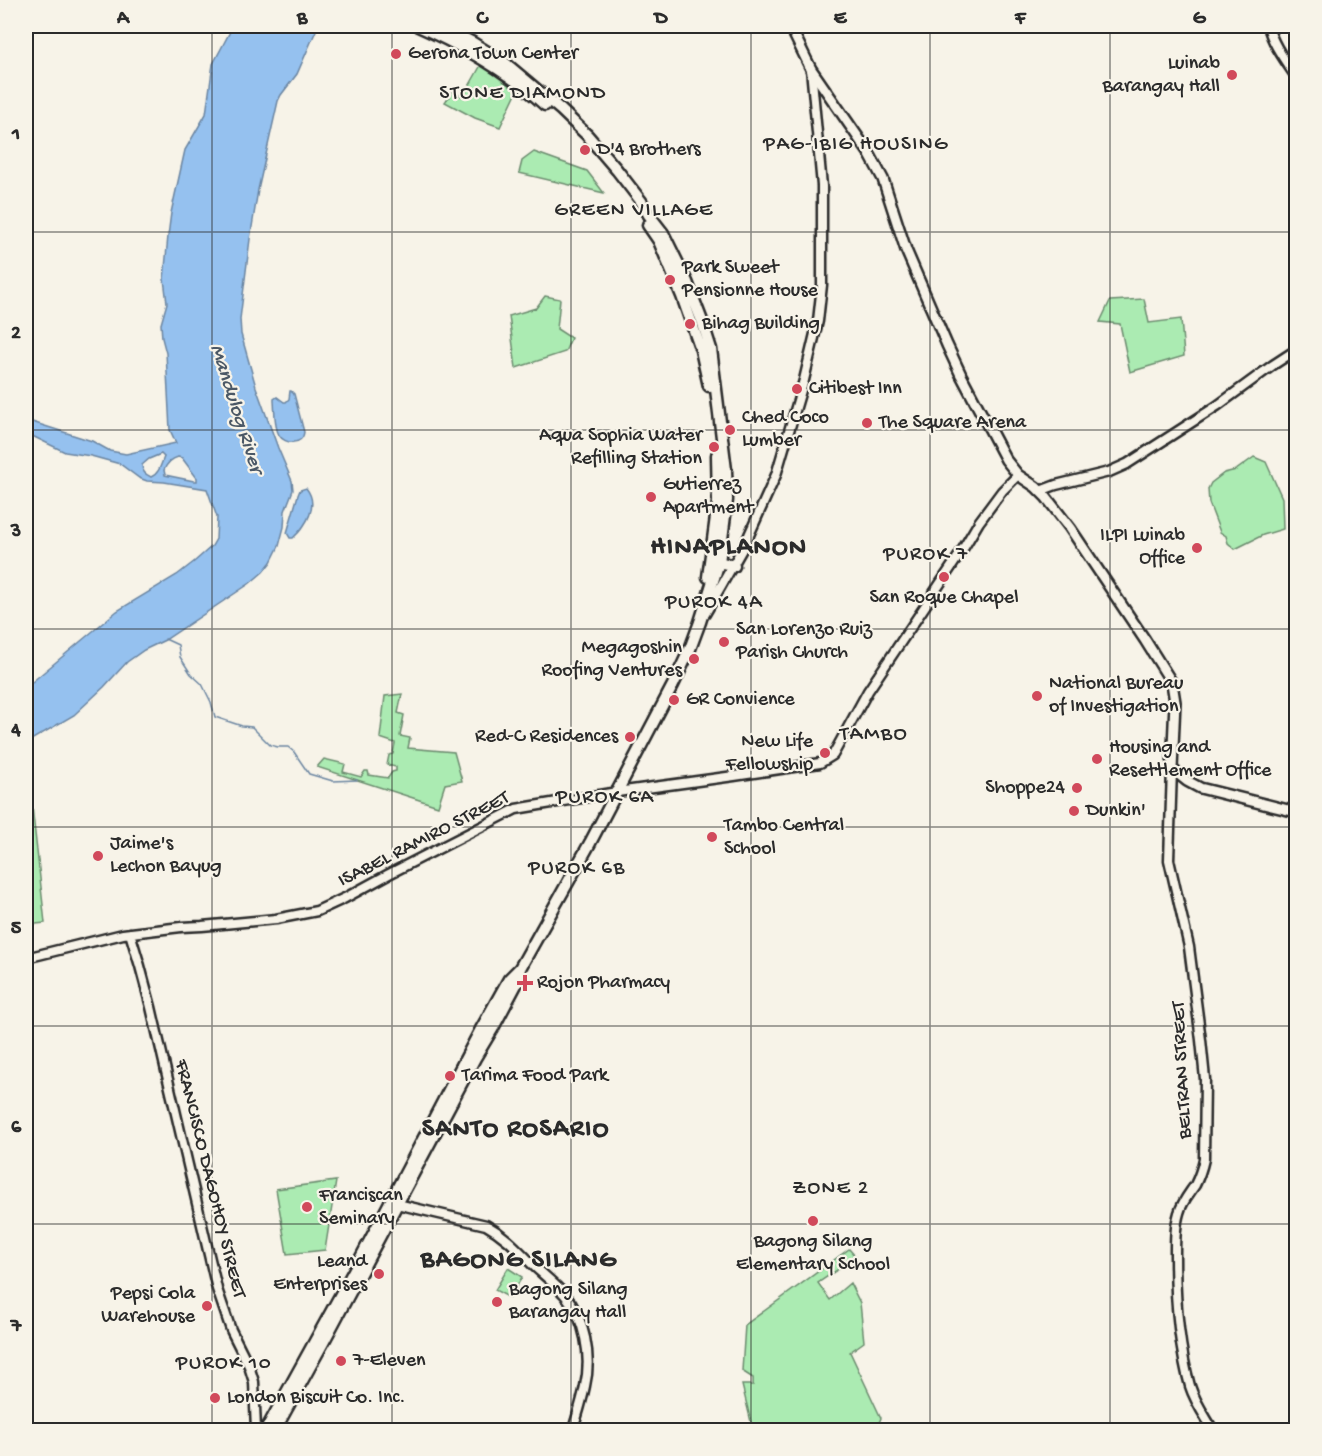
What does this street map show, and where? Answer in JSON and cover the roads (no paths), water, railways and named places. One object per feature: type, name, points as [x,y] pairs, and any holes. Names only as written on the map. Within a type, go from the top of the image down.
[{"type":"highway","points":[[418,26],[448,39],[502,71],[539,99],[598,154],[636,205],[659,241],[682,296],[701,351],[716,435],[718,502],[700,623]]},
{"type":"highway","points":[[266,1431],[357,1265],[480,1031],[509,979],[520,968],[590,843],[673,685],[700,623],[719,562],[727,500],[711,349],[687,282],[666,238],[617,170],[587,135],[561,110],[505,63],[440,26]]},
{"type":"highway","points":[[719,562],[734,566]]},
{"type":"highway","points":[[275,1431],[518,981],[520,968]]},
{"type":"main road","points":[[790,26],[811,69],[869,153],[883,179],[906,250],[954,360],[1006,460],[1018,475],[1040,491],[1070,528],[1172,683],[1175,702],[1172,769],[1200,789],[1296,812]]},
{"type":"street","points":[[1268,26],[1276,46],[1296,77]]},
{"type":"street","points":[[700,623],[734,566],[776,475],[804,380],[818,321],[822,285],[822,186],[811,69]]},
{"type":"street","points":[[1040,491],[1109,472],[1127,464],[1217,406],[1296,350]]},
{"type":"street","name":"ISABEL RAMIRO STREET","points":[[26,958],[127,934],[276,919],[317,911],[516,809],[616,792],[820,763],[833,755],[868,691],[979,522],[1002,491],[1018,475]]},
{"type":"street","name":"BELTRAN STREET","points":[[1172,769],[1169,860],[1192,968],[1204,1060],[1205,1089],[1204,1159],[1201,1171],[1179,1210],[1177,1221],[1175,1271],[1177,1304],[1181,1343],[1190,1386],[1198,1405],[1214,1431]]},
{"type":"street","name":"FRANCISCO DAGOHOY STREET","points":[[127,934],[140,966],[151,1006],[217,1289],[231,1330],[249,1366],[254,1382],[256,1431]]},
{"type":"street","points":[[397,1204],[486,1225],[497,1231],[565,1296],[577,1312],[583,1329],[587,1364],[586,1384],[573,1431]]},
{"type":"water","name":"Mandulog River","points":[[233,26],[318,26],[297,74],[278,101],[258,190],[240,319],[241,334],[256,387],[292,481],[293,490],[285,511],[279,546],[271,562],[249,584],[165,640],[144,650],[127,662],[74,715],[26,743],[26,687],[117,611],[177,575],[195,561],[212,546],[216,539],[217,517],[207,489],[147,481],[120,464],[65,452],[26,433],[26,420],[92,441],[110,451],[126,454],[176,443],[170,430],[166,353],[161,324],[167,303],[164,279],[168,236],[185,150],[206,114],[213,64]],"holes":[[[161,454],[164,457],[159,469],[151,477],[146,474],[142,465]],[[178,457],[182,458],[197,481],[165,475],[166,465]]]},
{"type":"water","points":[[290,391],[294,394],[304,432],[301,439],[293,442],[285,441],[279,435],[275,418],[274,399],[277,397],[286,402]]},
{"type":"water","points":[[306,488],[312,501],[310,515],[298,533],[290,538],[287,533],[298,495],[300,490]]},
{"type":"waterway","points":[[165,639],[178,645],[180,657],[191,674],[202,684],[215,717],[252,727],[270,745],[288,747],[309,774],[333,781],[357,780]]},
{"type":"place","name":"Gerona Town Center","points":[[396,54]]},
{"type":"place","name":"Luinab Barangay Hall","points":[[1232,75]]},
{"type":"place","name":"D'4 Brothers","points":[[585,150]]},
{"type":"place","name":"Park Sweet Pensionne House","points":[[670,280]]},
{"type":"place","name":"Bihag Building","points":[[690,324]]},
{"type":"place","name":"Citibest Inn","points":[[797,389]]},
{"type":"place","name":"The Square Arena","points":[[867,423]]},
{"type":"place","name":"Ched Coco Lumber","points":[[730,430]]},
{"type":"place","name":"Aqua Sophia Water Refilling Station","points":[[714,447]]},
{"type":"place","name":"Gutierrez Apartment","points":[[651,497]]},
{"type":"place","name":"ILPI Luinab Office","points":[[1197,548]]},
{"type":"place","name":"San Roque Chapel","points":[[944,577]]},
{"type":"place","name":"San Lorenzo Ruiz Parish Church","points":[[724,642]]},
{"type":"place","name":"Megagoshin Roofing Ventures","points":[[694,659]]},
{"type":"place","name":"National Bureau of Investigation","points":[[1037,696]]},
{"type":"place","name":"GR Convience","points":[[674,700]]},
{"type":"place","name":"Red-C Residences","points":[[630,737]]},
{"type":"place","name":"New Life Fellowship","points":[[825,753]]},
{"type":"place","name":"Housing and Resettlement Office","points":[[1097,759]]},
{"type":"place","name":"Shoppe24","points":[[1077,788]]},
{"type":"place","name":"Dunkin'","points":[[1074,811]]},
{"type":"place","name":"Tambo Central School","points":[[712,837]]},
{"type":"place","name":"Jaime's Lechon Bayug","points":[[98,856]]},
{"type":"place","name":"Rojon Pharmacy","points":[[525,983]]},
{"type":"place","name":"Tarima Food Park","points":[[450,1076]]},
{"type":"place","name":"Franciscan Seminary","points":[[307,1207]]},
{"type":"place","name":"Bagong Silang Elementary School","points":[[813,1221]]},
{"type":"place","name":"Leand Enterprises","points":[[379,1274]]},
{"type":"place","name":"Bagong Silang Barangay Hall","points":[[497,1302]]},
{"type":"place","name":"Pepsi Cola Warehouse","points":[[207,1306]]},
{"type":"place","name":"7-Eleven","points":[[341,1361]]},
{"type":"place","name":"London Biscuit Co. Inc.","points":[[215,1398]]},
{"type":"district","name":"STONE DIAMOND","points":[[523,94]]},
{"type":"district","name":"PAG-IBIG HOUSING","points":[[856,145]]},
{"type":"district","name":"GREEN VILLAGE","points":[[634,211]]},
{"type":"district","name":"HINAPLANON","points":[[729,548]]},
{"type":"district","name":"PUROK 7","points":[[926,555]]},
{"type":"district","name":"PUROK 4A","points":[[714,603]]},
{"type":"district","name":"TAMBO","points":[[874,735]]},
{"type":"district","name":"PUROK 6A","points":[[605,798]]},
{"type":"district","name":"PUROK 6B","points":[[577,869]]},
{"type":"district","name":"SANTO ROSARIO","points":[[516,1130]]},
{"type":"district","name":"ZONE 2","points":[[831,1189]]},
{"type":"district","name":"BAGONG SILANG","points":[[519,1261]]},
{"type":"district","name":"PUROK 10","points":[[224,1364]]}]
